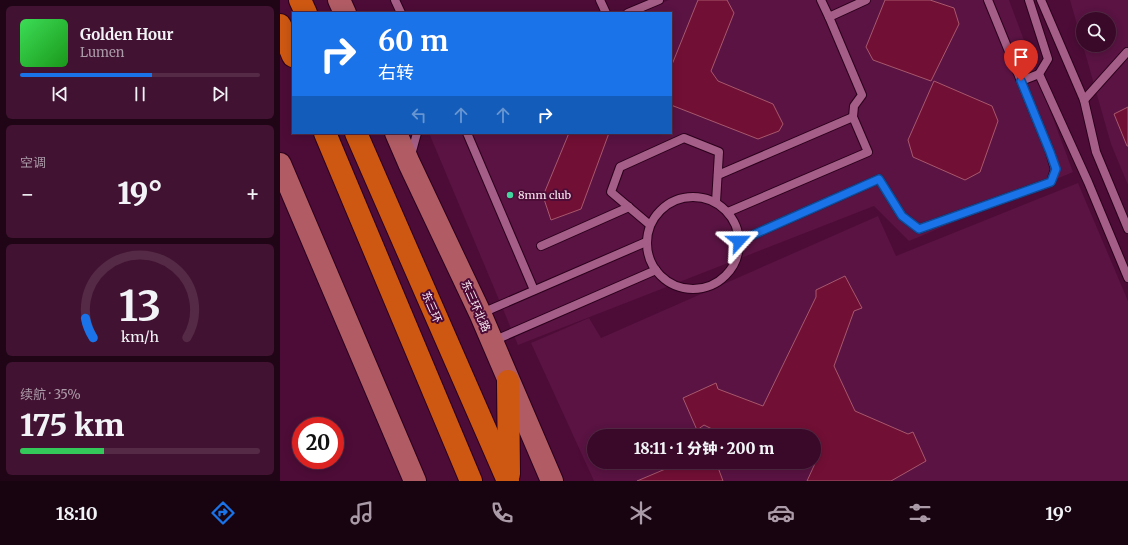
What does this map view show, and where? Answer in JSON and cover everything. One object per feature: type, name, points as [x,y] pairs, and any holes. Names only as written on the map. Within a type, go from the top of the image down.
[{"type":"highway","points":[[300,0],[306,12]]},
{"type":"highway","points":[[280,25],[292,54]]},
{"type":"highway","points":[[326,134],[471,481]]},
{"type":"highway","name":"东三环","points":[[356,134],[509,481]]},
{"type":"highway","points":[[508,381],[509,481]]},
{"type":"street","points":[[339,0],[345,12]]},
{"type":"street","name":"东三环北路","points":[[396,134],[480,313],[552,481]]},
{"type":"street","points":[[280,164],[416,481]]},
{"type":"lane","points":[[395,0],[401,12]]},
{"type":"lane","points":[[600,0],[606,12]]},
{"type":"lane","points":[[630,12],[659,0]]},
{"type":"lane","points":[[728,212],[868,152],[853,117],[854,106],[862,95],[830,17],[821,0]]},
{"type":"lane","points":[[830,17],[866,0]]},
{"type":"lane","points":[[739,241],[879,179],[902,216],[919,229],[1051,182],[1056,169],[988,0]]},
{"type":"lane","points":[[1021,81],[1039,74],[1048,60],[1029,0]]},
{"type":"lane","points":[[1041,0],[1084,100],[1096,152],[1128,229]]},
{"type":"lane","points":[[1084,100],[1127,52]]},
{"type":"lane","points":[[1039,74],[1088,182],[1128,278]]},
{"type":"lane","points":[[718,175],[853,117]]},
{"type":"lane","points":[[409,163],[417,134]]},
{"type":"lane","points":[[467,134],[534,290]]},
{"type":"lane","points":[[650,225],[612,192],[620,167],[684,138],[720,152],[716,202]]},
{"type":"lane","points":[[701,197],[716,202],[728,212],[737,226],[739,241],[738,255],[731,270],[716,283],[701,289],[685,289],[675,286],[661,277],[648,256],[646,242],[650,225],[665,206],[679,198],[701,197]]},
{"type":"lane","points":[[541,246],[629,207]]},
{"type":"lane","points":[[480,313],[646,242]]},
{"type":"lane","points":[[492,341],[656,270]]},
{"type":"shaded area","points":[[669,0],[1009,0],[1073,172],[909,241],[874,206],[518,345],[429,134],[672,134],[672,12],[639,12]]},
{"type":"shaded area","points":[[1070,0],[1128,0],[1128,185],[1111,144],[1085,52],[1116,52],[1116,12],[1076,12],[1076,21]]},
{"type":"shaded area","points":[[1078,183],[1128,301],[1128,481],[594,481],[589,469],[821,469],[821,429],[587,429],[587,466],[531,343],[589,318],[601,338],[878,216],[896,256]]},
{"type":"building","points":[[698,0],[727,0],[734,13],[711,71],[718,81],[773,104],[783,124],[779,131],[758,139],[672,105],[672,65]]},
{"type":"building","points":[[885,0],[930,0],[954,8],[959,24],[931,81],[873,60],[866,47]]},
{"type":"building","points":[[934,81],[992,106],[998,121],[980,172],[965,180],[913,157],[908,140]]},
{"type":"building","points":[[1128,107],[1128,146],[1127,146],[1114,114]]},
{"type":"building","points":[[569,134],[609,134],[581,209],[551,220],[543,196]]},
{"type":"building","points":[[845,276],[862,308],[854,311],[834,366],[855,411],[908,434],[913,432],[926,461],[891,481],[807,481],[812,469],[821,469],[821,429],[712,429],[704,425],[697,429],[683,398],[716,383],[718,389],[763,406],[816,297],[816,290]]},
{"type":"building","points":[[665,469],[719,469],[723,481],[637,481]]},
{"type":"place","name":"8mm club","points":[[510,195]]},
{"type":"route","points":[[739,241],[879,179],[902,216],[919,229],[1051,182],[1056,169],[1021,81]]}]
